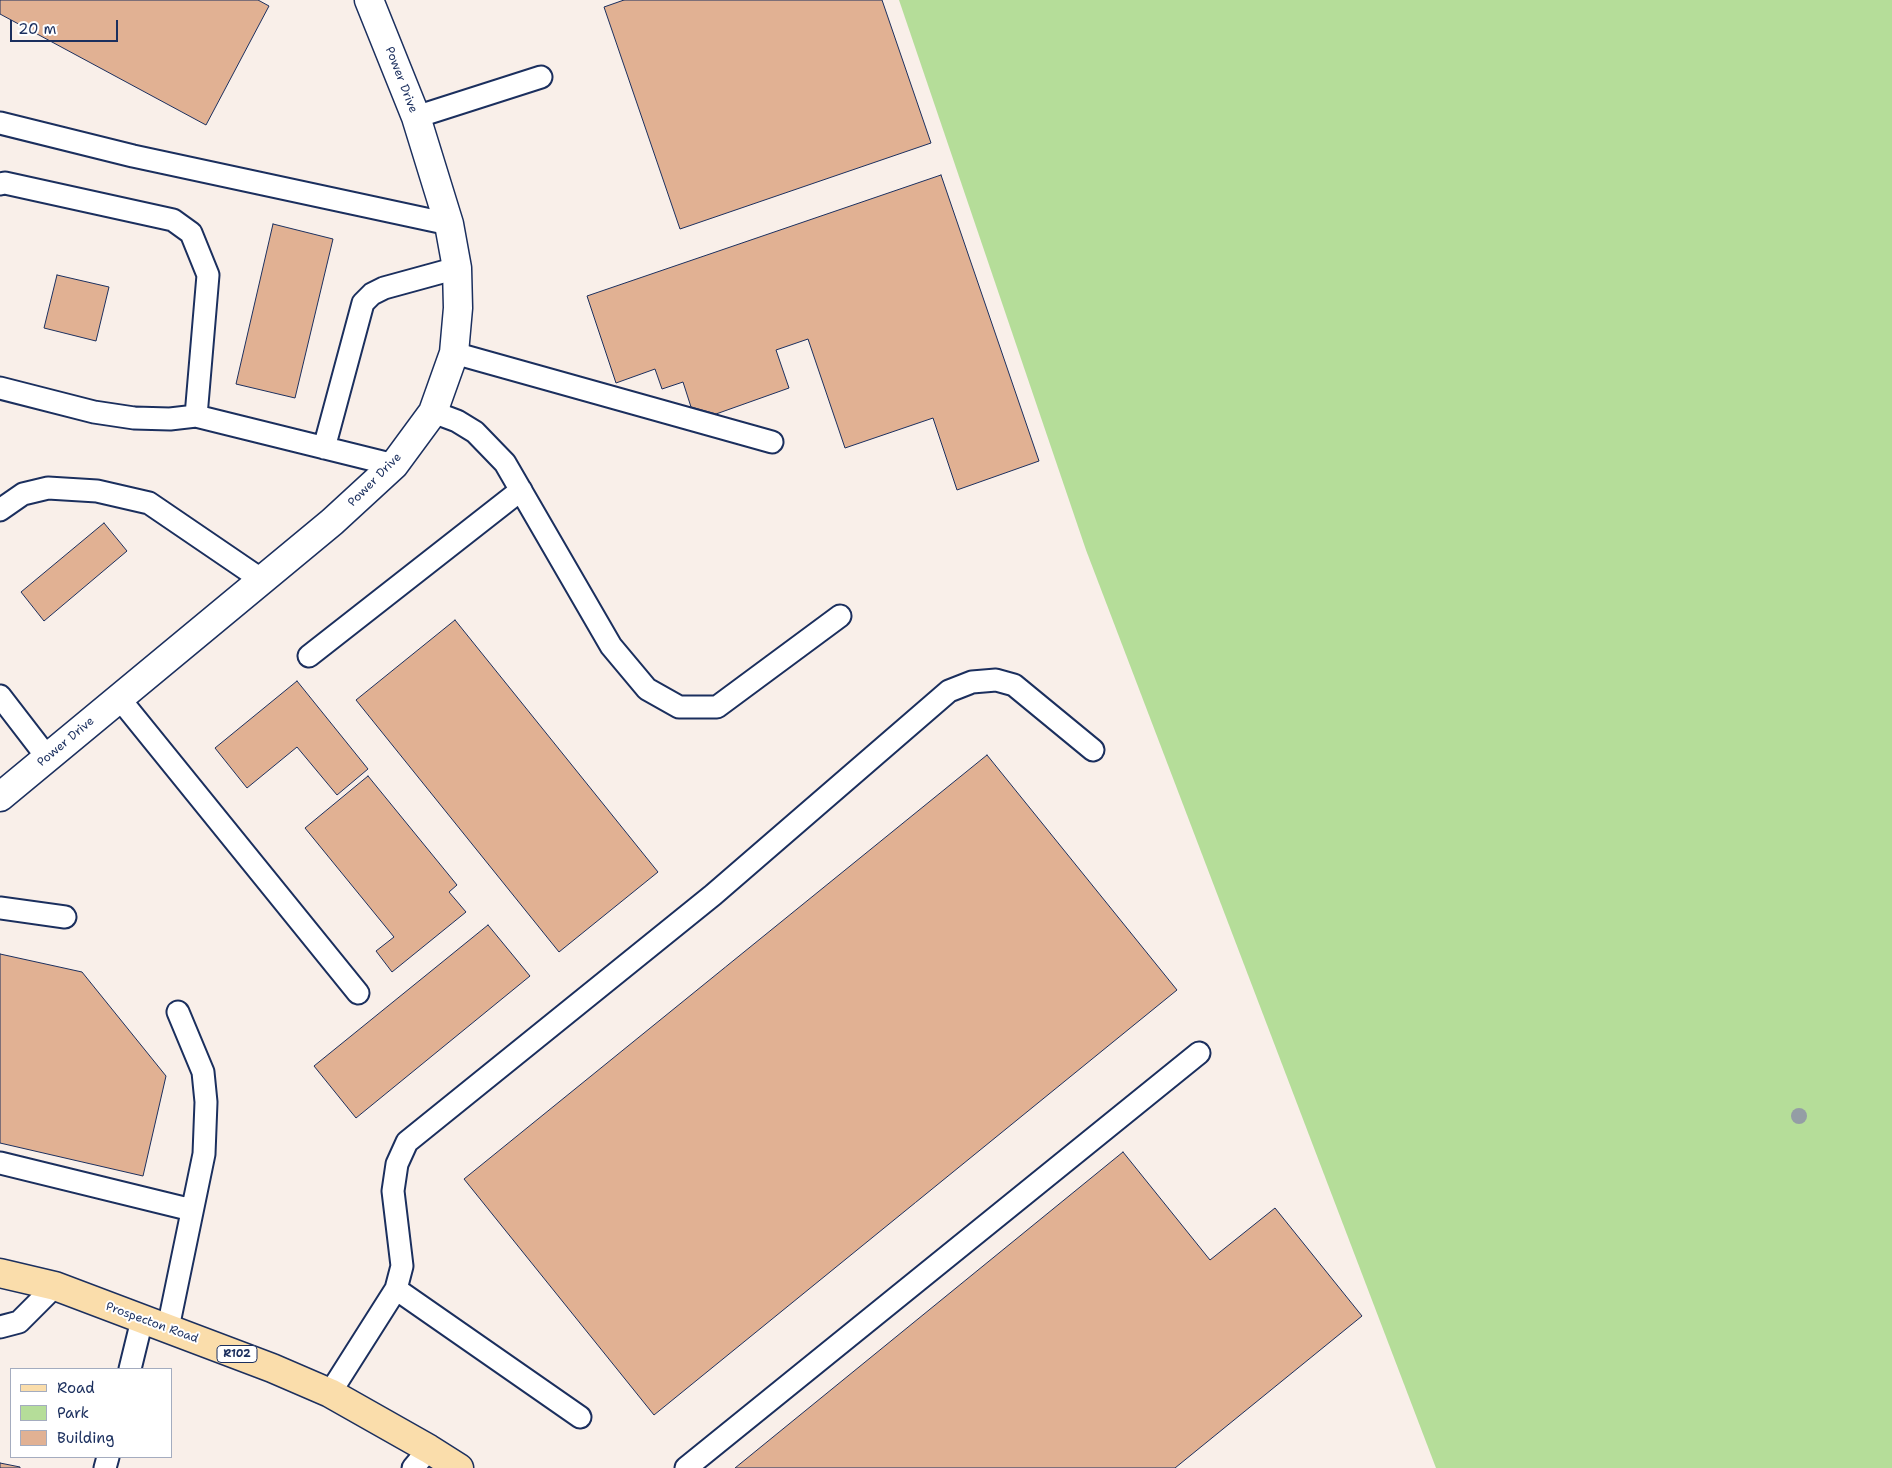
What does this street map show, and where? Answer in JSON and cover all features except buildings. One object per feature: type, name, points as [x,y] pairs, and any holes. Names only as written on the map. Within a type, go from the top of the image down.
[{"type":"main road","name":"Prospecton Road","points":[[0,1273],[55,1286],[272,1368],[330,1393],[421,1458],[459,1468]]},
{"type":"street","name":"Power Drive","points":[[0,797],[332,522],[394,465],[433,412],[454,353],[458,308],[457,268],[448,224],[416,117],[369,0]]},
{"type":"lane","points":[[416,117],[542,77]]},
{"type":"lane","points":[[0,123],[133,156],[448,224]]},
{"type":"lane","points":[[0,184],[5,183],[173,220],[191,233],[208,275],[196,416]]},
{"type":"lane","points":[[324,448],[363,303],[372,294],[384,288],[457,268]]},
{"type":"lane","points":[[454,353],[772,442]]},
{"type":"lane","points":[[0,388],[94,412],[134,418],[170,419],[196,416],[394,465]]},
{"type":"lane","points":[[433,412],[457,421],[475,432],[505,463],[611,646],[647,689],[678,707],[717,706],[840,616]]},
{"type":"lane","points":[[0,510],[23,494],[48,488],[97,492],[149,504],[262,580]]},
{"type":"lane","points":[[309,656],[521,490]]},
{"type":"lane","points":[[330,1393],[396,1288],[402,1266],[393,1191],[397,1164],[407,1142],[713,895],[949,691],[972,682],[996,680],[1014,685],[1093,750]]},
{"type":"lane","points":[[0,696],[47,757]]},
{"type":"lane","points":[[119,698],[358,993]]},
{"type":"lane","points":[[0,908],[65,917]]},
{"type":"lane","points":[[168,1328],[204,1154],[206,1102],[203,1072],[178,1012]]},
{"type":"lane","points":[[686,1468],[1199,1053]]},
{"type":"lane","points":[[0,1162],[192,1210]]},
{"type":"lane","points":[[0,1328],[19,1322],[55,1286]]},
{"type":"lane","points":[[396,1288],[580,1417]]},
{"type":"lane","points":[[130,1368],[142,1320]]},
{"type":"green space","points":[[899,0],[1892,0],[1892,1468],[1436,1468],[1086,550]]}]
